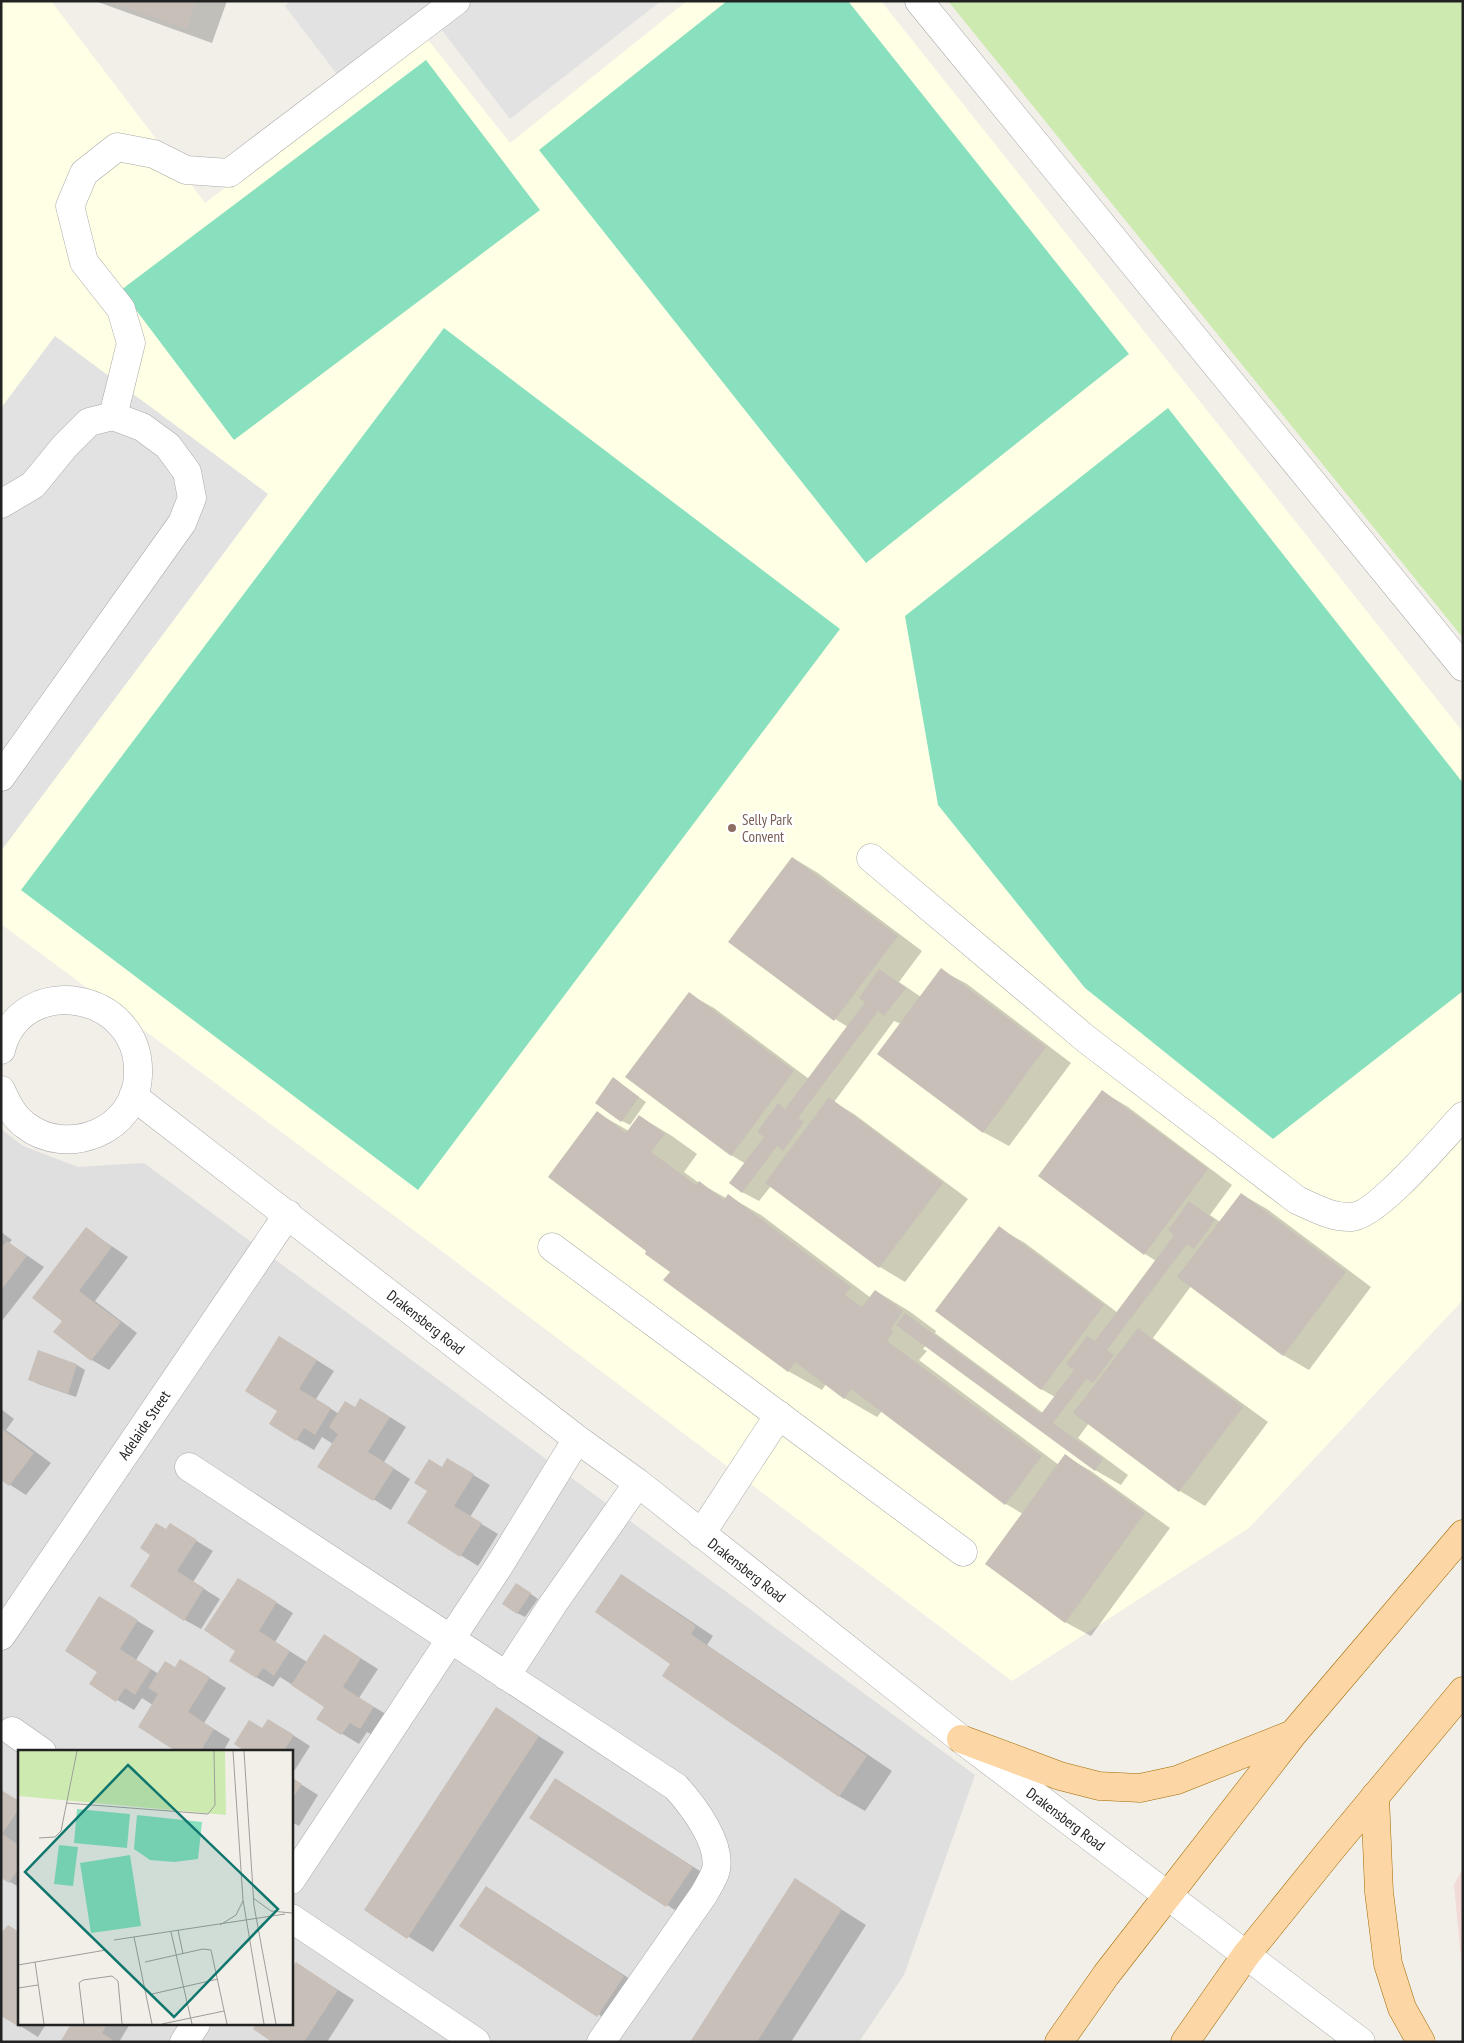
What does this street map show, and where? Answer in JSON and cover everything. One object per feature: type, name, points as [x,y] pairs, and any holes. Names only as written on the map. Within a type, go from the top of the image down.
[{"type":"main road","points":[[1059,2042],[1106,1975],[1293,1734],[1463,1534]]},
{"type":"main road","points":[[1185,2042],[1246,1955],[1463,1691]]},
{"type":"main road","points":[[961,1739],[1060,1776],[1099,1786],[1140,1788],[1178,1780],[1293,1734]]},
{"type":"main road","points":[[1375,1796],[1380,1892],[1388,1964],[1402,2008],[1420,2042]]},
{"type":"street","points":[[113,416],[132,343],[121,309],[84,262],[70,206],[84,173],[117,147],[154,154],[186,170],[229,173],[456,1]]},
{"type":"street","points":[[919,1],[1463,667]]},
{"type":"street","points":[[1,504],[33,485],[65,446],[89,422],[113,416],[142,427],[168,446],[187,472],[192,498],[182,523],[1,777]]},
{"type":"street","points":[[871,858],[1086,1040],[1297,1200],[1333,1216],[1354,1217],[1368,1210],[1397,1186],[1463,1116]]},
{"type":"street","points":[[1,1050],[9,1014],[54,1001],[76,1000],[96,1005],[115,1017],[128,1034],[136,1054],[138,1075],[133,1096],[122,1115],[106,1129],[86,1138],[64,1140],[43,1135],[24,1124],[4,1100]]},
{"type":"street","name":"Drakensberg Road","points":[[133,1096],[577,1439],[638,1483],[961,1739],[1362,2042]]},
{"type":"street","name":"Adelaide Street","points":[[1,1636],[288,1214]]},
{"type":"street","points":[[552,1247],[964,1552]]},
{"type":"street","points":[[701,1534],[779,1415]]},
{"type":"street","points":[[292,1878],[499,1566],[577,1439]]},
{"type":"street","points":[[188,1467],[676,1787],[705,1825],[715,1849],[716,1872],[704,1894],[601,2042]]},
{"type":"street","points":[[506,1676],[553,1604],[638,1483]]},
{"type":"street","points":[[12,1732],[39,1750]]},
{"type":"street","points":[[292,1919],[476,2042]]},
{"type":"street","points":[[184,2042],[195,2026]]},
{"type":"shaded area","name":"Selly Park Convent","points":[[1,1],[51,1],[205,203],[425,36],[510,143],[687,1],[881,1],[1463,732],[1463,1300],[1249,1528],[1012,1681],[439,1249],[1,924]]},
{"type":"shaded area","points":[[291,1],[661,1],[510,119],[428,12],[339,77],[285,6]]},
{"type":"shaded area","points":[[55,336],[268,494],[1,851],[1,408]]},
{"type":"shaded area","points":[[1,1129],[23,1146],[78,1167],[144,1163],[975,1775],[904,1975],[859,2042],[1,2042]]},
{"type":"shaded area","points":[[1463,1868],[1463,1979],[1454,1885]]},
{"type":"green space","points":[[727,1],[848,1],[1129,354],[866,563],[539,150]]},
{"type":"green space","points":[[948,1],[1463,1],[1463,638]]},
{"type":"green space","points":[[426,60],[540,210],[234,440],[121,290]]},
{"type":"green space","points":[[444,328],[840,629],[418,1190],[21,890]]},
{"type":"green space","points":[[1168,408],[1463,783],[1463,991],[1273,1139],[1085,988],[938,805],[905,616]]},
{"type":"building","points":[[108,1],[196,1],[187,29]]},
{"type":"building","points":[[792,857],[898,936],[834,1021],[728,942]]},
{"type":"building","points":[[941,968],[1046,1047],[983,1133],[877,1054]]},
{"type":"building","points":[[879,969],[906,988],[884,1016],[878,1011],[798,1118],[804,1122],[783,1151],[777,1146],[742,1193],[729,1183],[764,1137],[757,1132],[778,1103],[785,1109],[865,1002],[859,998]]},
{"type":"building","points":[[689,992],[794,1071],[731,1156],[625,1077]]},
{"type":"building","points":[[613,1077],[639,1097],[621,1122],[595,1103]]},
{"type":"building","points":[[1102,1090],[1208,1169],[1144,1255],[1038,1176]]},
{"type":"building","points":[[829,1097],[943,1183],[879,1268],[765,1183]]},
{"type":"building","points":[[597,1111],[626,1133],[639,1115],[665,1134],[651,1152],[696,1185],[699,1181],[724,1200],[728,1194],[851,1287],[845,1295],[862,1307],[875,1290],[903,1311],[891,1329],[894,1331],[887,1341],[1042,1456],[1005,1505],[851,1389],[844,1399],[795,1362],[788,1372],[663,1280],[670,1272],[645,1254],[646,1251],[548,1177]]},
{"type":"building","points":[[1241,1193],[1346,1272],[1283,1356],[1177,1277]]},
{"type":"building","points":[[1189,1201],[1215,1220],[1194,1249],[1187,1244],[1107,1350],[1114,1355],[1093,1383],[1086,1379],[1053,1423],[1103,1459],[1095,1471],[896,1325],[905,1313],[1041,1414],[1074,1370],[1066,1364],[1087,1336],[1095,1341],[1174,1235],[1168,1230]]},
{"type":"building","points":[[999,1226],[1104,1305],[1041,1390],[935,1311]]},
{"type":"building","points":[[86,1227],[112,1247],[79,1291],[121,1322],[91,1361],[53,1332],[62,1321],[32,1298]]},
{"type":"building","points":[[7,1241],[27,1256],[1,1290],[1,1248]]},
{"type":"building","points":[[1138,1328],[1243,1407],[1179,1492],[1073,1413]]},
{"type":"building","points":[[279,1336],[317,1360],[299,1389],[331,1408],[315,1435],[304,1428],[296,1441],[269,1424],[277,1411],[245,1391]]},
{"type":"building","points":[[38,1350],[77,1364],[68,1394],[28,1380]]},
{"type":"building","points":[[360,1398],[390,1417],[368,1452],[394,1468],[373,1501],[317,1467],[338,1434],[329,1427],[345,1401],[355,1407]]},
{"type":"building","points":[[1,1428],[34,1453],[9,1486],[1,1480]]},
{"type":"building","points":[[1065,1454],[1145,1513],[1065,1623],[985,1564]]},
{"type":"building","points":[[447,1458],[474,1474],[454,1506],[482,1523],[460,1557],[407,1523],[427,1491],[414,1483],[429,1459],[442,1467]]},
{"type":"building","points":[[156,1523],[166,1529],[170,1523],[197,1540],[177,1571],[204,1588],[184,1621],[130,1586],[150,1555],[140,1548]]},
{"type":"building","points":[[621,1574],[696,1626],[691,1634],[867,1756],[839,1797],[662,1676],[670,1664],[595,1612]]},
{"type":"building","points":[[238,1578],[277,1602],[259,1631],[290,1651],[274,1676],[263,1668],[256,1678],[229,1661],[235,1651],[204,1630]]},
{"type":"building","points":[[516,1583],[531,1593],[517,1614],[502,1604]]},
{"type":"building","points":[[99,1596],[138,1620],[120,1649],[151,1669],[135,1695],[125,1688],[116,1702],[89,1684],[97,1672],[65,1651]]},
{"type":"building","points":[[324,1634],[361,1658],[343,1687],[374,1707],[360,1729],[350,1723],[341,1735],[316,1719],[324,1707],[291,1685]]},
{"type":"building","points":[[180,1659],[210,1677],[188,1712],[214,1729],[201,1750],[174,1750],[138,1727],[158,1694],[148,1688],[165,1661],[175,1667]]},
{"type":"building","points":[[496,1707],[539,1736],[407,1939],[364,1910]]},
{"type":"building","points":[[268,1719],[294,1735],[284,1750],[243,1750],[234,1744],[249,1720],[262,1728]]},
{"type":"building","points":[[292,1778],[302,1784],[292,1799]]},
{"type":"building","points":[[555,1778],[693,1867],[666,1907],[529,1818]]},
{"type":"building","points":[[1,1790],[18,1800],[18,1810],[2,1834],[18,1844],[18,1870],[9,1883],[1,1878]]},
{"type":"building","points":[[795,1878],[842,1909],[757,2042],[690,2042]]},
{"type":"building","points":[[486,1886],[624,1976],[597,2017],[459,1926]]},
{"type":"building","points":[[8,1925],[18,1931],[18,1975],[16,1978],[18,1979],[18,2026],[22,2026],[21,2028],[1,2016],[1,1933]]},
{"type":"building","points":[[296,1962],[338,1990],[304,2042],[272,2042],[253,2029],[255,2026],[292,2026],[292,1968]]},
{"type":"building","points":[[70,2026],[106,2026],[102,2033],[116,2042],[60,2042]]},
{"type":"place","name":"Selly Park Convent","points":[[732,828]]}]
